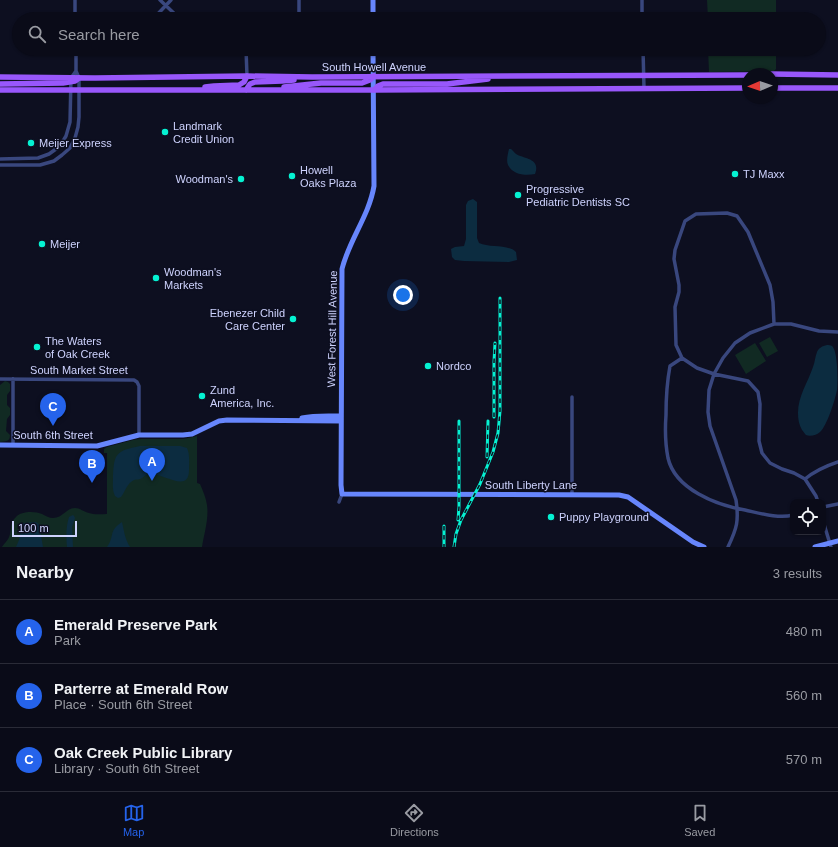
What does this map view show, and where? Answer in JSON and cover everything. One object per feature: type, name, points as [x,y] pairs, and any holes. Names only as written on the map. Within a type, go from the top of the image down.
[{"type":"main road","name":"South Howell Avenue","points":[[79,78],[643,74],[742,75]]},
{"type":"main road","points":[[778,74],[838,75]]},
{"type":"main road","points":[[193,90],[214,86],[239,85],[244,82],[247,76]]},
{"type":"main road","points":[[266,90],[312,84],[362,83],[370,80],[374,76]]},
{"type":"main road","points":[[374,90],[378,86],[388,84],[447,84],[508,76]]},
{"type":"main road","points":[[0,77],[71,80]]},
{"type":"main road","points":[[246,90],[250,84],[255,82],[282,81],[312,77]]},
{"type":"main road","points":[[0,84],[75,81],[79,78]]},
{"type":"main road","name":"South Howell Avenue","points":[[0,90],[742,88]]},
{"type":"main road","points":[[778,88],[838,88]]},
{"type":"street","points":[[75,0],[75,12]]},
{"type":"street","points":[[160,0],[172,12]]},
{"type":"street","points":[[159,12],[171,0]]},
{"type":"street","points":[[298,12],[299,0]]},
{"type":"street","points":[[372,0],[373,12]]},
{"type":"street","points":[[642,0],[642,12]]},
{"type":"street","points":[[0,165],[40,165],[54,161],[70,148],[78,127],[79,78],[76,71],[76,56]]},
{"type":"street","points":[[246,56],[247,76]]},
{"type":"street","name":"West Forest Hill Avenue","points":[[339,502],[342,494],[342,269],[345,258],[373,193],[373,56]]},
{"type":"street","points":[[643,56],[644,88]]},
{"type":"street","points":[[0,159],[38,158],[49,154],[63,141],[70,122],[71,80],[76,71]]},
{"type":"street","points":[[774,324],[773,302],[770,285],[748,232],[737,216],[727,213],[696,214],[685,221],[675,250],[674,259],[679,285],[676,307],[676,345],[682,358],[697,368],[714,374],[748,381],[758,392],[760,404],[759,441],[762,453],[770,463],[806,479],[817,499]]},
{"type":"street","points":[[728,547],[736,530],[738,509],[710,426],[708,412],[709,390],[714,374],[723,358],[735,343],[750,333],[774,324],[791,324],[819,331],[838,332]]},
{"type":"street","points":[[682,358],[670,366],[667,379],[666,439],[668,459],[674,474],[687,486],[707,499],[725,506],[780,517],[790,515]]},
{"type":"street","name":"South Market Street","points":[[0,379],[134,380],[139,386],[139,436]]},
{"type":"street","points":[[13,379],[13,445]]},
{"type":"street","points":[[572,397],[572,495]]},
{"type":"street","name":"South 6th Street","points":[[0,445],[97,446],[139,436],[192,434],[219,421],[227,420],[294,420],[309,417],[341,419]]},
{"type":"street","points":[[806,479],[822,468],[838,462]]},
{"type":"street","name":"South Liberty Lane","points":[[342,494],[619,495],[628,497],[693,542],[704,547]]},
{"type":"street","points":[[826,506],[838,504]]},
{"type":"street","points":[[826,531],[830,545]]},
{"type":"street","points":[[815,547],[830,545],[838,541]]},
{"type":"green space","points":[[707,0],[776,0],[776,12],[708,12]]},
{"type":"green space","points":[[708,56],[776,56],[776,68],[742,68],[742,71],[709,72]]},
{"type":"green space","points":[[770,337],[778,351],[767,357],[759,343]]},
{"type":"green space","points":[[755,343],[766,361],[746,374],[735,355]]},
{"type":"green space","points":[[5,381],[10,384],[10,391],[7,395],[7,405],[10,408],[10,415],[7,419],[6,431],[10,437],[7,441],[0,442],[0,385]]},
{"type":"green space","points":[[197,436],[197,483],[200,484],[207,502],[207,521],[202,547],[2,547],[9,537],[12,522],[18,515],[21,514],[36,512],[56,518],[72,508],[75,508],[91,514],[107,514],[107,453],[104,453],[104,449],[107,447],[141,439],[183,439]]},
{"type":"water","points":[[509,149],[516,154],[534,162],[536,165],[535,174],[520,174],[513,171],[508,165],[507,161]]},
{"type":"water","points":[[473,199],[477,202],[477,238],[479,243],[513,250],[516,252],[517,260],[509,262],[464,261],[455,260],[452,257],[451,249],[464,246],[466,239],[466,205],[468,201]]},
{"type":"water","points":[[827,345],[832,346],[834,349],[837,390],[823,429],[817,434],[808,436],[800,426],[798,407],[817,352],[821,347]]},
{"type":"water","points":[[140,446],[180,446],[187,448],[189,453],[188,477],[184,481],[179,481],[148,474],[141,479],[132,481],[121,497],[118,498],[115,496],[113,491],[113,469],[116,458],[121,452]]},
{"type":"water","points":[[73,515],[75,518],[72,527],[73,547],[67,547],[67,524],[69,517]]},
{"type":"water","points":[[36,522],[39,524],[43,547],[16,547],[22,525],[24,523]]},
{"type":"water","points":[[122,522],[130,547],[107,547],[113,531]]},
{"type":"railway","points":[[454,547],[456,534],[461,520],[480,484],[493,452],[498,433],[500,411],[500,298]]},
{"type":"railway","points":[[494,417],[495,343]]},
{"type":"railway","points":[[458,520],[459,421]]},
{"type":"railway","points":[[487,457],[488,421]]},
{"type":"railway","points":[[444,526],[444,547]]},
{"type":"place","name":"Landmark Credit Union","points":[[165,132]]},
{"type":"place","name":"Meijer Express","points":[[31,143]]},
{"type":"place","name":"TJ Maxx","points":[[735,174]]},
{"type":"place","name":"Howell Oaks Plaza","points":[[292,176]]},
{"type":"place","name":"Woodman's","points":[[241,179]]},
{"type":"place","name":"Progressive Pediatric Dentists SC","points":[[518,195]]},
{"type":"place","name":"Meijer","points":[[42,244]]},
{"type":"place","name":"Woodman's Markets","points":[[156,278]]},
{"type":"place","name":"Ebenezer Child Care Center","points":[[293,319]]},
{"type":"place","name":"The Waters of Oak Creek","points":[[37,347]]},
{"type":"place","name":"Nordco","points":[[428,366]]},
{"type":"place","name":"Zund America, Inc.","points":[[202,396]]},
{"type":"place","name":"Oak Creek Public Library","points":[[53,426]]},
{"type":"place","name":"Emerald Preserve Park","points":[[152,481]]},
{"type":"place","name":"Parterre at Emerald Row","points":[[92,483]]},
{"type":"place","name":"Puppy Playground","points":[[551,517]]}]
